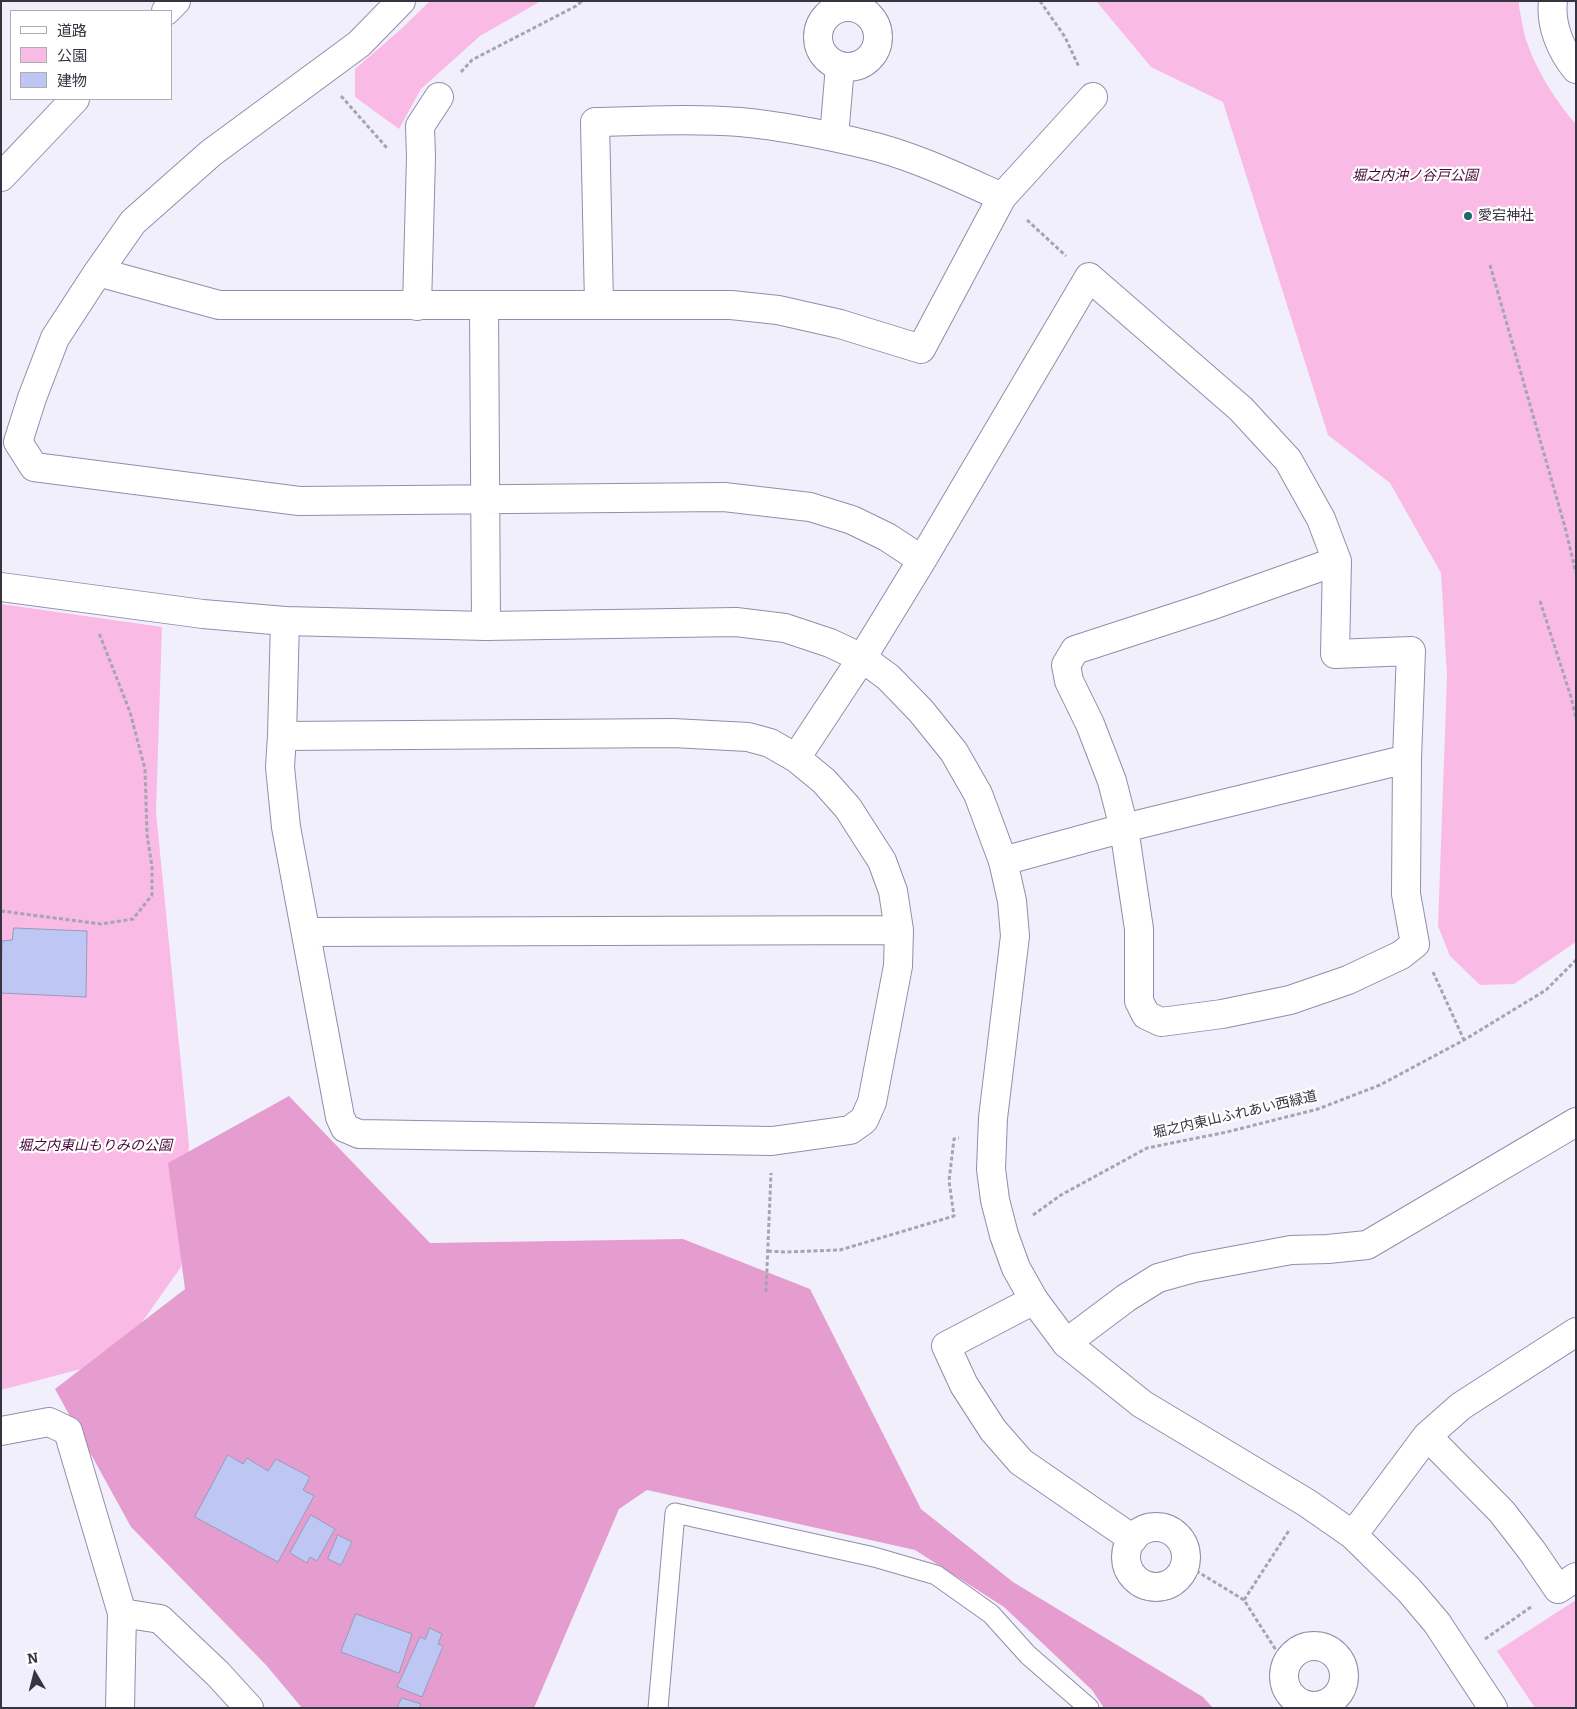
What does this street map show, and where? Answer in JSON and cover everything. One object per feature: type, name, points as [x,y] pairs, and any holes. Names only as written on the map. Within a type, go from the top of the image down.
[{"type":"street","points":[[167,10],[176,1]]},
{"type":"street","points":[[402,1],[359,44],[211,153],[133,222],[55,338],[32,398],[18,442],[34,467],[299,501],[724,497],[802,506],[852,520],[887,537],[922,560]]},
{"type":"street","points":[[1553,1],[1552,10],[1560,46],[1575,67]]},
{"type":"street","points":[[843,5],[861,10],[870,16],[878,33],[878,43],[868,60],[860,65],[840,66],[824,54],[820,46],[819,36],[820,26],[826,18],[843,5]]},
{"type":"street","points":[[834,137],[840,66]]},
{"type":"street","points":[[417,306],[421,158],[420,126],[439,97]]},
{"type":"street","points":[[98,272],[219,306],[731,305],[778,310],[840,324],[921,349],[1002,197],[1093,97]]},
{"type":"street","points":[[1,177],[74,100]]},
{"type":"street","points":[[599,304],[595,122],[668,120],[738,122],[783,127],[865,144],[932,166],[1002,197]]},
{"type":"street","points":[[796,758],[862,658],[922,560],[1089,277],[1241,409],[1288,460],[1321,519],[1337,561],[1336,654],[1411,651],[1407,759],[1406,894],[1415,944],[1401,955],[1348,980],[1290,1000],[1222,1014],[1161,1022],[1146,1015],[1139,1001],[1138,929],[1124,828],[1112,781],[1090,724],[1069,681],[1066,665],[1075,650],[1207,607],[1337,561]]},
{"type":"street","points":[[484,306],[486,626]]},
{"type":"street","points":[[1,587],[203,614],[284,621],[486,626],[736,622],[785,628],[830,643],[862,658],[888,676],[921,711],[954,752],[978,794],[1003,861],[1012,901],[1015,936],[994,1109],[991,1169],[995,1200],[1004,1235],[1016,1268],[1034,1300],[1066,1343],[1142,1404],[1307,1502],[1353,1535],[1409,1590],[1437,1624],[1493,1708]]},
{"type":"street","points":[[282,736],[716,734],[748,736],[770,742],[796,758],[824,781],[848,808],[882,860],[893,891],[899,930],[898,966],[872,1102],[864,1120],[850,1130],[772,1141],[359,1134],[345,1128],[340,1117],[286,827],[280,767],[284,621]]},
{"type":"street","points":[[1003,861],[1124,828],[1407,759]]},
{"type":"street","points":[[306,932],[899,930]]},
{"type":"street","points":[[1066,1343],[1126,1298],[1158,1278],[1194,1268],[1283,1251],[1367,1245],[1576,1122]]},
{"type":"street","points":[[1034,1300],[946,1346],[964,1385],[993,1430],[1021,1462],[1133,1539]]},
{"type":"street","points":[[1353,1535],[1427,1436],[1461,1406],[1576,1332]]},
{"type":"street","points":[[1,1431],[49,1422],[68,1431],[122,1613],[120,1708]]},
{"type":"street","points":[[1427,1436],[1502,1512],[1532,1551],[1567,1583]]},
{"type":"street","points":[[1150,1528],[1169,1530],[1177,1536],[1182,1544],[1186,1554],[1185,1564],[1182,1573],[1176,1580],[1167,1585],[1148,1586],[1138,1582],[1127,1566],[1128,1547],[1140,1532],[1150,1528]]},
{"type":"street","points":[[122,1613],[160,1619],[218,1674],[249,1708]]},
{"type":"street","points":[[1308,1647],[1327,1649],[1336,1655],[1344,1672],[1346,1700],[1334,1699],[1326,1704],[1316,1706],[1306,1705],[1297,1700],[1290,1694],[1284,1676],[1286,1666],[1291,1657],[1308,1647]]},
{"type":"lane","points":[[658,1708],[674,1513],[874,1557],[936,1575],[990,1614],[1028,1655],[1089,1708]]},
{"type":"path","points":[[439,97],[472,60],[576,6],[582,1]]},
{"type":"path","points":[[1040,1],[1065,37],[1093,97]]},
{"type":"path","points":[[320,72],[394,156],[421,158]]},
{"type":"path","points":[[1002,197],[1089,277]]},
{"type":"path","points":[[1490,266],[1565,527],[1576,573]]},
{"type":"path","points":[[1540,601],[1576,718]]},
{"type":"path","points":[[1,911],[101,924],[133,919],[152,895],[152,867],[147,834],[145,769],[130,712],[98,630]]},
{"type":"path","points":[[1571,697],[1576,704]]},
{"type":"path","points":[[1415,944],[1430,965],[1464,1040]]},
{"type":"path","name":"堀之内東山ふれあい西緑道","points":[[1004,1235],[1061,1195],[1147,1148],[1227,1132],[1318,1109],[1380,1085],[1464,1040],[1546,990],[1576,960]]},
{"type":"path","points":[[766,1292],[772,1141]]},
{"type":"path","points":[[768,1251],[840,1250],[954,1216],[949,1181],[952,1148]]},
{"type":"path","points":[[1244,1600],[1307,1502]]},
{"type":"path","points":[[1185,1564],[1244,1600],[1286,1666]]},
{"type":"path","points":[[1460,1656],[1567,1583]]},
{"type":"green space","points":[[430,1],[541,1],[480,36],[421,89],[399,129],[355,97],[355,69]]},
{"type":"green space","name":"堀之内沖ノ谷戸公園","points":[[1096,1],[1519,1],[1525,36],[1532,55],[1555,97],[1576,124],[1576,942],[1514,984],[1480,985],[1450,956],[1438,926],[1447,676],[1441,573],[1390,483],[1328,435],[1223,102],[1151,67]]},
{"type":"green space","name":"堀之内東山もりみの公園","points":[[1,604],[162,627],[156,812],[189,1145],[181,1267],[138,1328],[81,1369],[1,1390]]},
{"type":"green space","points":[[1576,1600],[1576,1708],[1535,1708],[1497,1651]]},
{"type":"shaded area","points":[[289,1096],[430,1243],[683,1239],[810,1289],[921,1509],[1013,1582],[1203,1697],[1213,1708],[1104,1708],[1092,1690],[1004,1607],[915,1550],[647,1490],[619,1509],[534,1708],[302,1708],[266,1665],[131,1527],[55,1389],[185,1289],[168,1163]]},
{"type":"building","points":[[14,928],[87,931],[86,997],[1,993],[2,941],[12,940]]},
{"type":"building","points":[[228,1455],[243,1464],[247,1458],[268,1471],[276,1459],[310,1477],[303,1490],[314,1496],[278,1562],[195,1517]]},
{"type":"building","points":[[311,1515],[335,1529],[317,1561],[310,1557],[307,1563],[290,1553]]},
{"type":"building","points":[[338,1535],[352,1542],[341,1565],[328,1559]]},
{"type":"building","points":[[356,1614],[412,1634],[399,1673],[341,1652]]},
{"type":"building","points":[[430,1628],[442,1634],[438,1644],[443,1646],[422,1697],[397,1687],[420,1637],[425,1639]]},
{"type":"building","points":[[402,1698],[421,1704],[419,1708],[397,1708]]},
{"type":"place","name":"愛宕神社","points":[[1468,216]]}]
